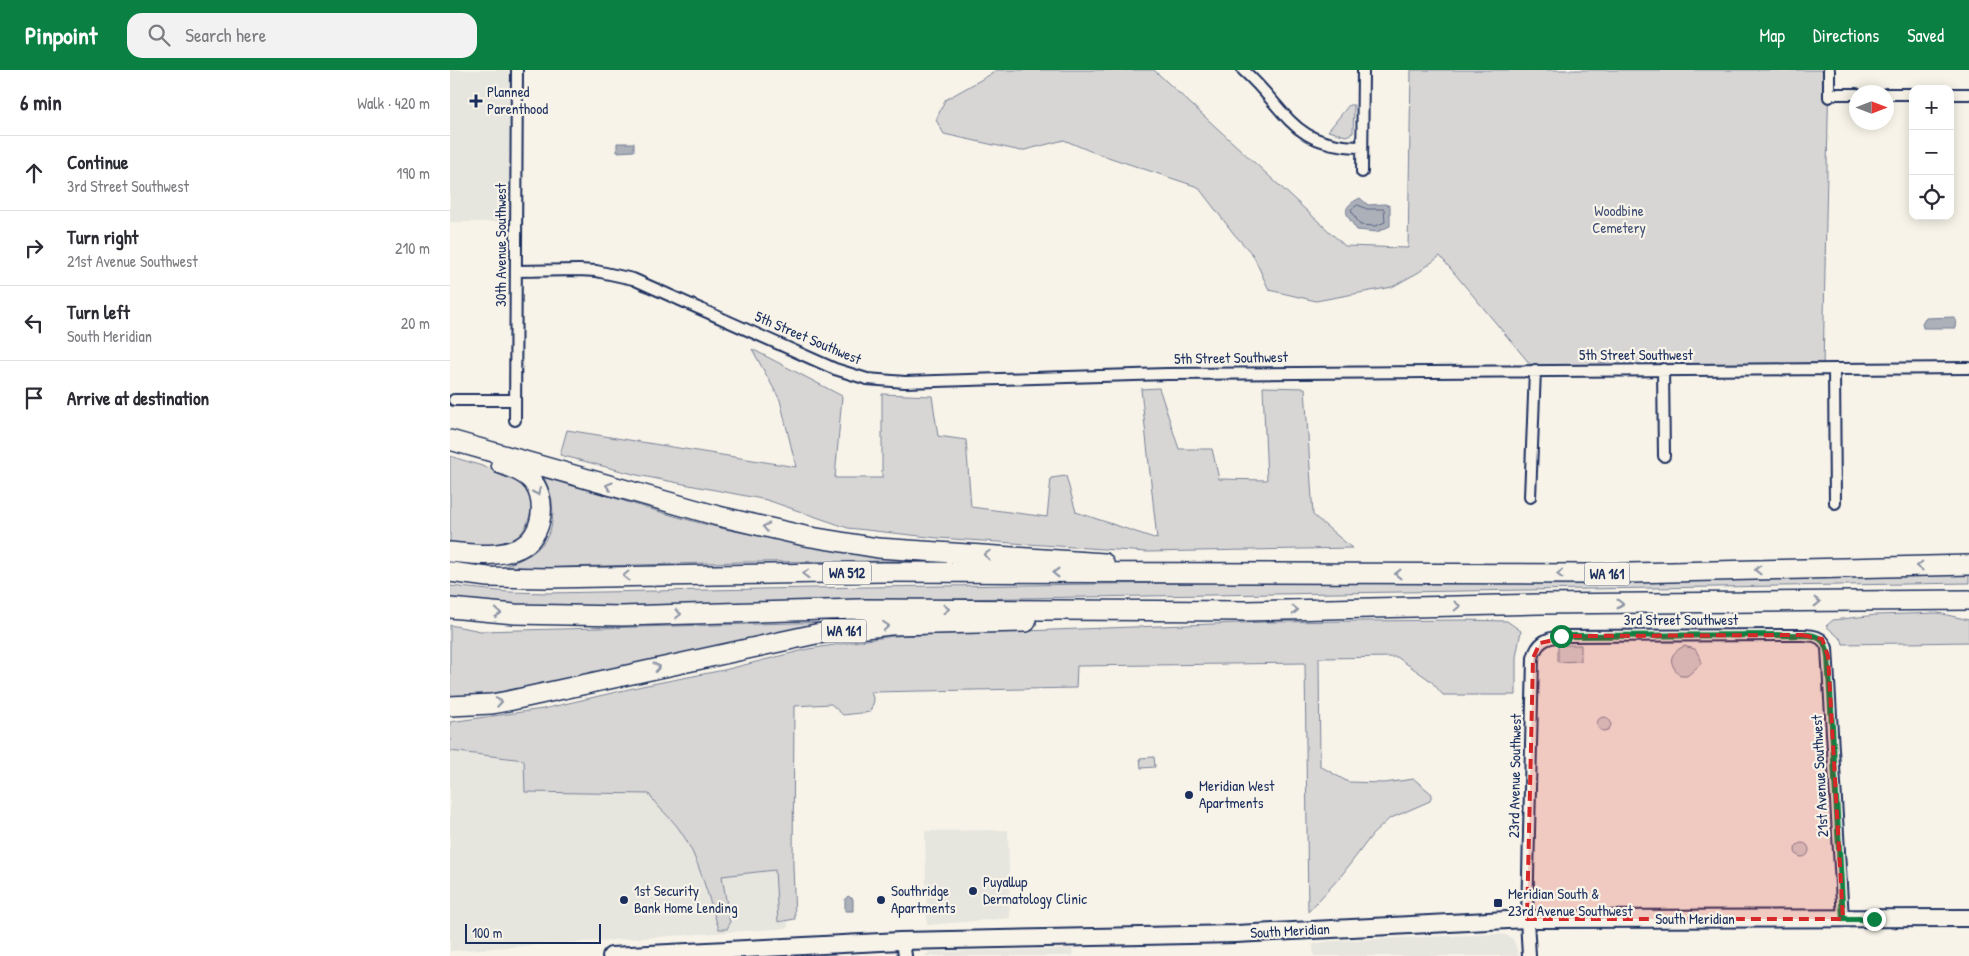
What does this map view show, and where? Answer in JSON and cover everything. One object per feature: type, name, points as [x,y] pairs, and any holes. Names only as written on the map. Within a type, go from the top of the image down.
[{"type":"highway","name":"WA 161","points":[[450,440],[709,514],[805,536],[878,548],[1066,559],[1245,574],[1589,574],[1969,565]]},
{"type":"highway","points":[[450,449],[509,466],[529,478],[537,489],[541,501],[541,516],[538,526],[530,539],[521,548],[493,554],[450,552]]},
{"type":"highway","name":"WA 512","points":[[450,572],[488,577],[549,578],[883,572],[1245,574]]},
{"type":"highway","name":"WA 161","points":[[450,706],[492,704],[690,660],[826,633],[890,625],[1061,621],[1246,611],[1540,604],[1969,600]]},
{"type":"highway","points":[[450,608],[515,614],[622,616],[859,608],[1246,611]]},
{"type":"main road","name":"South Meridian","points":[[611,956],[904,949],[1527,919],[1969,918]]},
{"type":"street","name":"30th Avenue Southwest","points":[[515,420],[517,70]]},
{"type":"street","points":[[1243,70],[1299,130],[1310,137],[1334,145],[1362,147]]},
{"type":"street","points":[[1362,172],[1363,70]]},
{"type":"street","points":[[1829,70],[1829,95],[1849,94]]},
{"type":"street","points":[[1894,94],[1909,94]]},
{"type":"street","points":[[1954,94],[1969,94]]},
{"type":"street","name":"5th Street Southwest","points":[[516,271],[596,271],[633,279],[835,369],[866,379],[883,381],[1167,374],[1969,368]]},
{"type":"street","points":[[1834,369],[1835,504]]},
{"type":"street","points":[[1530,497],[1534,370]]},
{"type":"street","points":[[1664,370],[1664,456]]},
{"type":"street","points":[[454,400],[515,400]]},
{"type":"street","name":"3rd Street Southwest","points":[[1546,639],[1572,636],[1816,636]]},
{"type":"street","name":"21st Avenue Southwest","points":[[1816,636],[1824,641],[1828,656],[1843,919]]},
{"type":"street","name":"23rd Avenue Southwest","points":[[1527,919],[1533,658],[1537,646],[1546,639]]},
{"type":"street","points":[[1527,919],[1529,956]]},
{"type":"highlighted area","points":[[1802,635],[1822,639],[1828,656],[1843,919],[1527,919],[1533,658],[1540,643],[1572,636]]},
{"type":"shaded area","points":[[450,70],[511,70],[511,222],[450,222]]},
{"type":"shaded area","points":[[450,751],[524,760],[525,792],[785,796],[788,928],[450,951]]},
{"type":"shaded area","points":[[1008,830],[1010,918],[927,925],[925,831]]},
{"type":"shaded area","points":[[1506,935],[1513,939],[1519,956],[1314,956],[1313,944],[1331,941]]},
{"type":"shaded area","points":[[1072,949],[1073,956],[924,956],[930,952]]},
{"type":"green space","name":"Woodbine Cemetery","points":[[995,70],[1154,70],[1345,246],[1408,248],[1411,70],[1829,70],[1823,369],[1535,370],[1440,256],[1419,272],[1392,287],[1316,301],[1269,290],[1253,255],[1234,234],[1198,187],[1090,151],[1064,140],[1021,151],[944,134],[936,120],[945,100],[993,73]]},
{"type":"green space","points":[[1349,105],[1354,105],[1353,133],[1346,136],[1328,131]]},
{"type":"green space","points":[[752,349],[842,396],[835,478],[882,478],[882,394],[932,396],[938,436],[966,440],[971,507],[1047,517],[1051,478],[1066,476],[1076,512],[1157,539],[1141,389],[1159,388],[1179,449],[1212,449],[1219,479],[1267,480],[1263,387],[1305,388],[1313,515],[1352,548],[1147,552],[938,538],[848,528],[767,500],[637,475],[560,455],[567,430],[796,467],[780,400]]},
{"type":"green space","points":[[450,456],[507,475],[524,487],[530,498],[531,511],[525,528],[518,536],[509,542],[498,545],[450,546]]},
{"type":"green space","points":[[543,475],[656,511],[725,529],[820,547],[916,561],[741,562],[532,568],[504,566],[516,562],[535,551],[548,536],[553,515],[552,501]]},
{"type":"green space","points":[[1969,573],[1969,583],[958,599],[593,607],[521,607],[450,601],[450,586],[508,592],[549,593],[866,587]]},
{"type":"green space","points":[[1938,613],[1969,620],[1969,642],[1843,644],[1842,640],[1826,626],[1833,620],[1876,615]]},
{"type":"green space","points":[[872,621],[559,682],[450,700],[450,625],[481,631]]},
{"type":"green space","points":[[1507,621],[1521,631],[1516,657],[1516,695],[1443,695],[1431,681],[1397,657],[1319,658],[1320,766],[1348,782],[1384,783],[1414,779],[1432,794],[1430,801],[1389,819],[1372,835],[1341,876],[1308,912],[1305,663],[1077,666],[1076,688],[871,692],[874,701],[870,712],[843,715],[831,704],[794,706],[793,865],[795,919],[778,922],[775,870],[722,876],[730,923],[727,929],[719,929],[698,864],[686,840],[649,794],[525,792],[524,760],[450,751],[450,722],[543,709],[642,686],[724,670],[808,649],[893,636],[1266,622]]},
{"type":"green space","points":[[1558,645],[1581,645],[1581,661],[1558,662]]},
{"type":"green space","points":[[1684,646],[1695,649],[1701,659],[1701,664],[1687,676],[1680,676],[1672,663],[1672,656],[1678,649]]},
{"type":"green space","points":[[1601,717],[1607,717],[1611,724],[1607,731],[1601,731],[1597,727],[1597,721]]},
{"type":"green space","points":[[1154,757],[1155,767],[1141,768],[1140,758]]},
{"type":"green space","points":[[1799,843],[1805,843],[1809,850],[1805,857],[1799,857],[1795,853],[1795,847]]},
{"type":"water","points":[[617,143],[634,143],[634,151],[617,152]]},
{"type":"water","points":[[1360,198],[1368,205],[1385,204],[1390,206],[1390,226],[1377,232],[1357,230],[1346,211],[1349,205]]},
{"type":"water","points":[[1954,317],[1956,320],[1955,328],[1923,328],[1922,323],[1925,318]]},
{"type":"water","points":[[848,896],[853,899],[853,911],[845,911],[845,899]]},
{"type":"place","name":"Planned Parenthood","points":[[476,101]]},
{"type":"place","name":"Meridian West Apartments","points":[[1189,795]]},
{"type":"place","name":"Puyallup Dermatology Clinic","points":[[973,891]]},
{"type":"place","name":"1st Security Bank Home Lending","points":[[624,900]]},
{"type":"place","name":"Southridge Apartments","points":[[881,900]]},
{"type":"place","name":"Meridian South & 23rd Avenue Southwest","points":[[1498,903]]},
{"type":"route","points":[[1561,636],[1809,635],[1820,637],[1826,644],[1828,656],[1843,919],[1874,919]]}]
